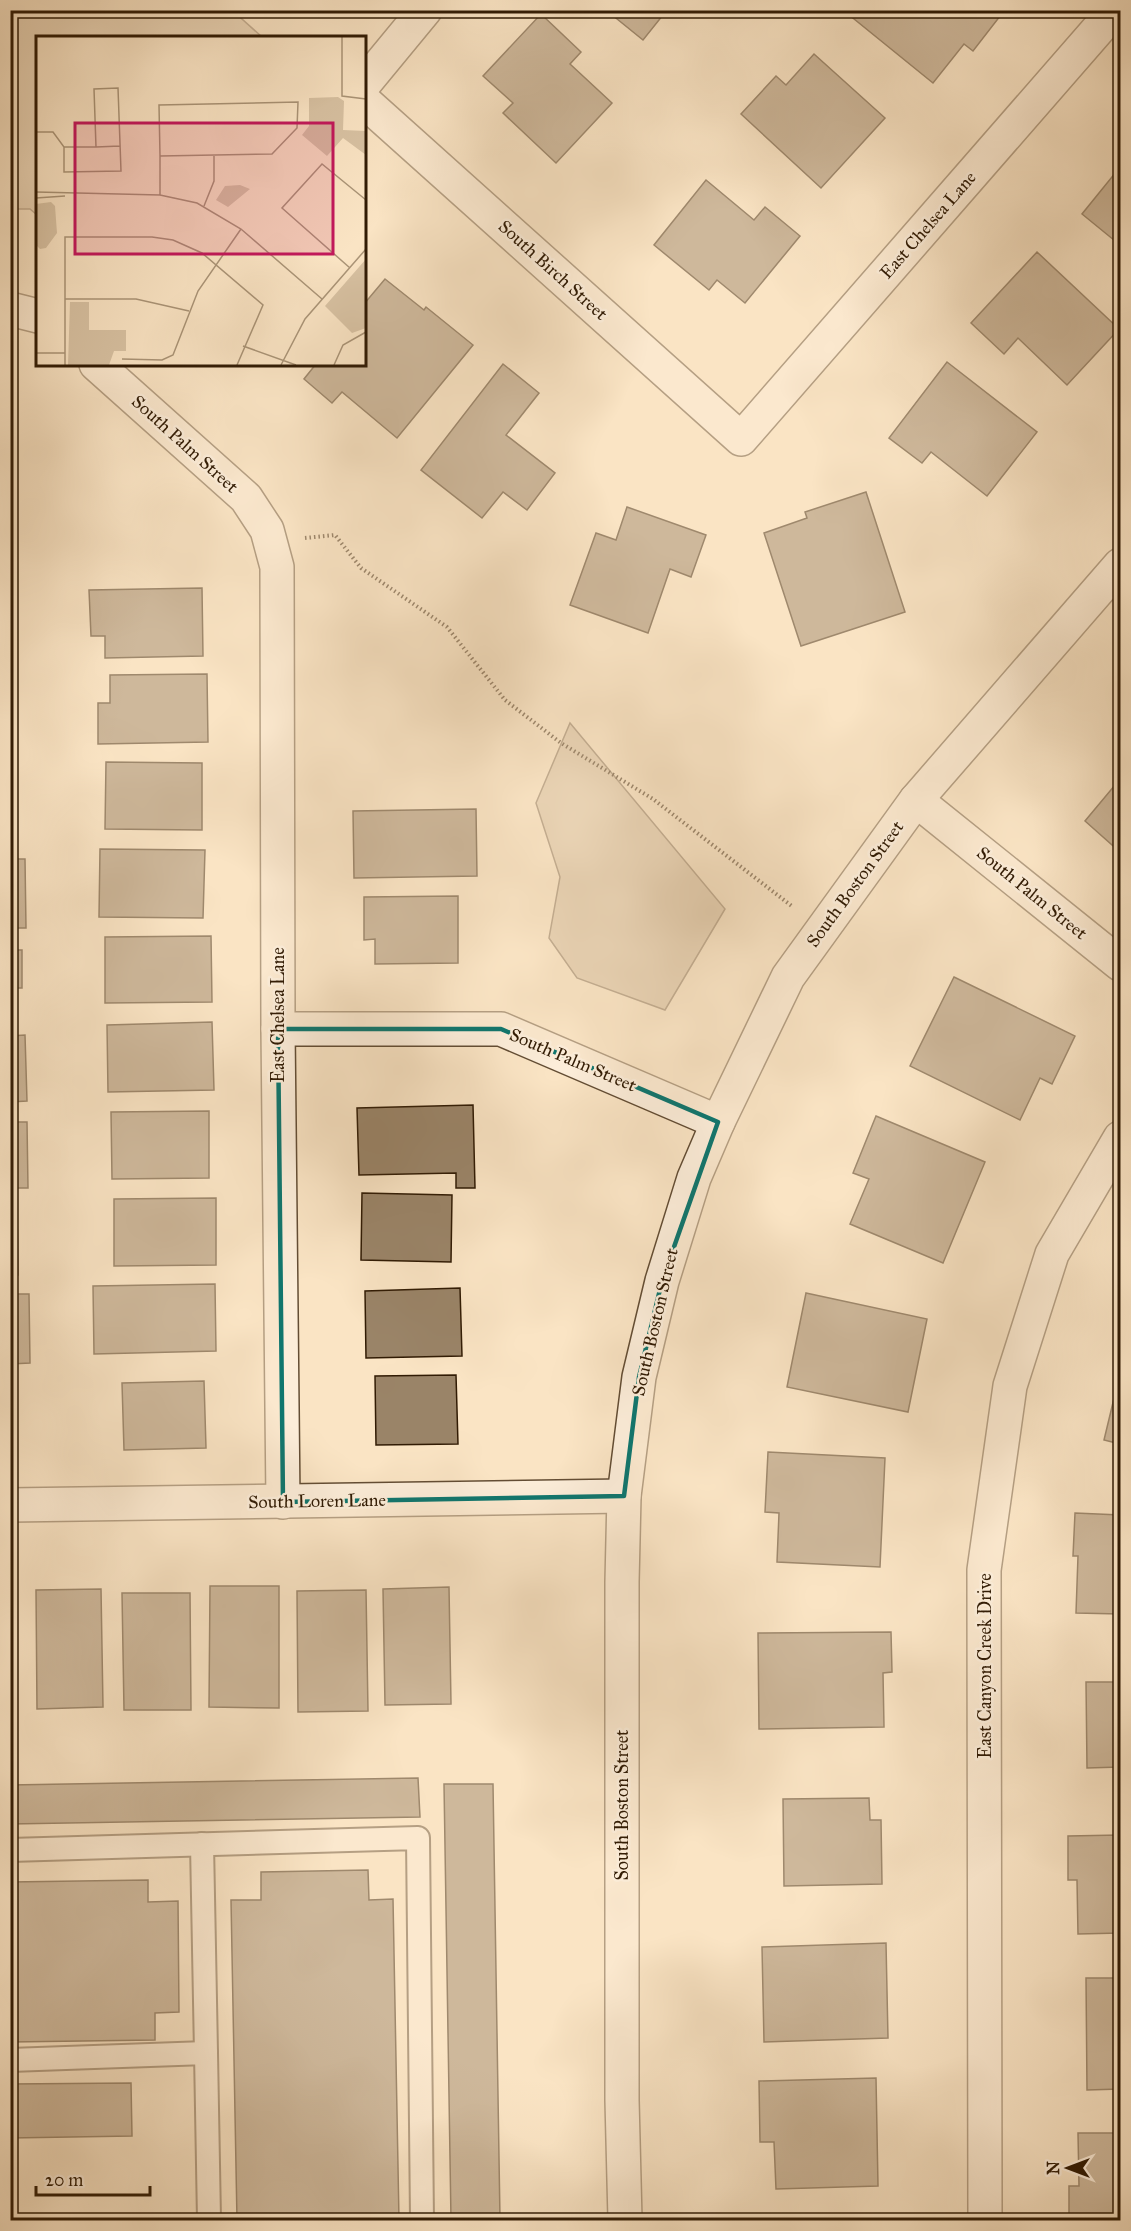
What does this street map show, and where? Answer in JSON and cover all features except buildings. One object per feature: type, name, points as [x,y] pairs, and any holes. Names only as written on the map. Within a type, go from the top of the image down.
[{"type":"street","points":[[366,82],[425,10]]},
{"type":"street","name":"East Chelsea Lane","points":[[741,439],[1115,10]]},
{"type":"street","name":"South Birch Street","points":[[366,103],[741,439]]},
{"type":"street","points":[[10,309],[36,316]]},
{"type":"street","name":"South Palm Street","points":[[98,366],[246,498],[268,535]]},
{"type":"street","name":"East Chelsea Lane","points":[[268,535],[277,567],[278,1029],[283,1502]]},
{"type":"street","name":"South Boston Street","points":[[625,2220],[622,2028],[624,1497],[639,1377],[662,1281],[694,1178],[718,1122],[788,977],[916,800],[1120,565]]},
{"type":"street","name":"South Palm Street","points":[[916,800],[1120,964]]},
{"type":"street","name":"South Palm Street","points":[[278,1029],[501,1029],[718,1122]]},
{"type":"street","name":"East Canyon Creek Drive","points":[[985,2220],[984,1570],[1010,1386],[1052,1254],[1120,1137]]},
{"type":"street","name":"South Loren Lane","points":[[10,1505],[624,1497]]},
{"type":"lane","points":[[10,1850],[418,1838],[422,2220]]},
{"type":"lane","points":[[202,1844],[209,2220]]},
{"type":"lane","points":[[10,2060],[206,2054]]},
{"type":"path","points":[[268,535],[335,535],[361,568],[447,627],[505,700],[561,743],[653,798],[771,888],[821,931]]},
{"type":"highlighted area","points":[[278,1029],[501,1029],[718,1122],[662,1281],[639,1377],[624,1496],[283,1502]]},
{"type":"shaded area","points":[[10,11],[233,11],[261,36],[36,36],[36,214],[30,209],[11,209]]},
{"type":"shaded area","points":[[570,723],[725,909],[665,1010],[577,978],[549,938],[560,877],[536,803]]}]
